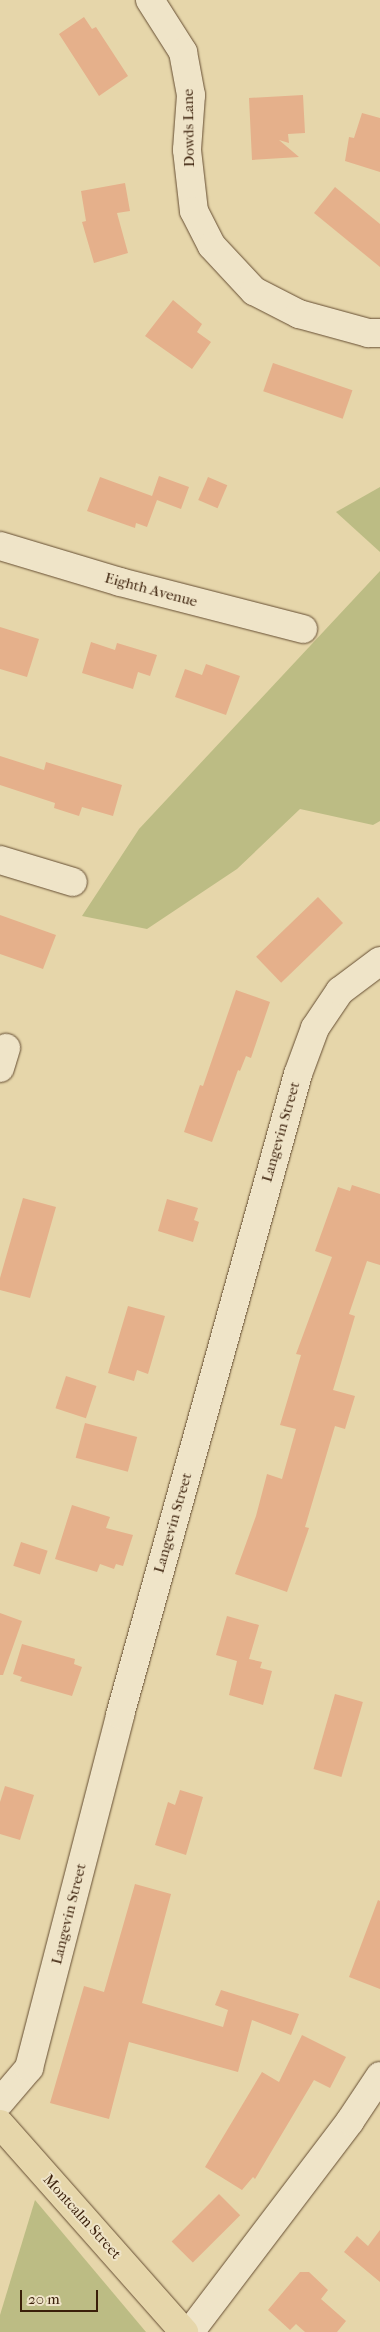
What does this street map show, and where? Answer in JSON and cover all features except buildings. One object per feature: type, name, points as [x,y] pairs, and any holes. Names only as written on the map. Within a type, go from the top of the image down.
[{"type":"main road","name":"Montcalm Street","points":[[0,2124],[184,2332]]},
{"type":"street","name":"Dowds Lane","points":[[150,0],[183,52],[191,95],[187,150],[194,211],[212,246],[254,292],[299,314],[368,333],[380,333]]},
{"type":"street","name":"Eighth Avenue","points":[[0,546],[120,582],[303,630]]},
{"type":"street","points":[[0,860],[73,882]]},
{"type":"street","name":"Langevin Street","points":[[0,2102],[29,2068],[120,1715],[298,1074],[315,1028],[340,991],[380,961]]},
{"type":"street","points":[[190,2332],[350,2121],[380,2076]]},
{"type":"green space","points":[[380,487],[380,552],[336,512]]},
{"type":"green space","points":[[380,571],[380,821],[373,825],[300,809],[237,869],[147,929],[82,916],[139,829]]},
{"type":"green space","points":[[35,2200],[146,2332],[0,2332],[0,2315]]}]
